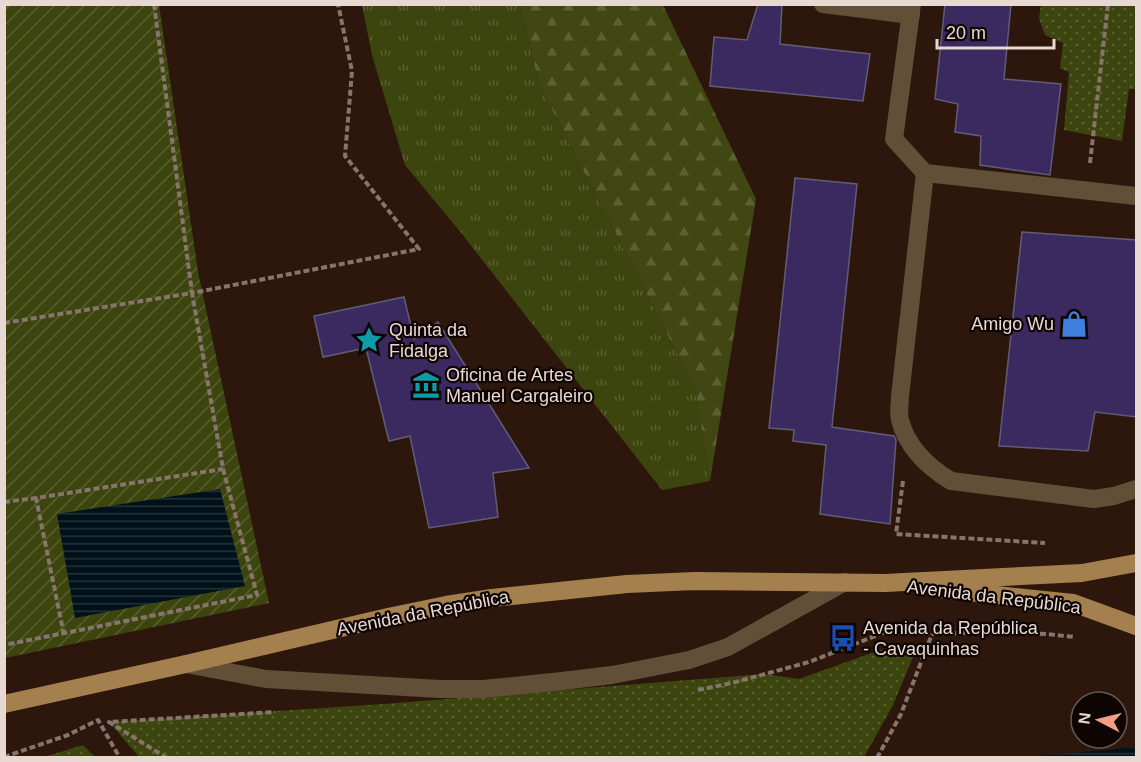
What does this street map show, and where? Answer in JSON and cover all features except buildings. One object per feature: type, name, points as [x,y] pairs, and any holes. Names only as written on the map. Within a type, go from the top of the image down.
[{"type":"main road","name":"Avenida da República","points":[[4,704],[388,617],[492,598],[589,587],[683,581],[885,583],[1082,573],[1137,563]]},
{"type":"main road","name":"Avenida da República","points":[[885,583],[1073,603],[1137,626]]},
{"type":"street","points":[[823,4],[911,10],[894,139],[925,173],[1137,196]]},
{"type":"street","points":[[925,173],[899,419],[920,457],[951,481],[1094,499],[1137,489]]},
{"type":"street","points":[[186,664],[266,679],[440,688],[483,689],[612,675],[689,660],[728,646],[845,582]]},
{"type":"path","points":[[4,645],[64,635],[256,595],[223,469],[192,293],[154,4]]},
{"type":"path","points":[[4,323],[192,293],[419,249],[345,156],[352,71],[338,4]]},
{"type":"path","points":[[1087,190],[1108,4]]},
{"type":"path","points":[[909,439],[896,534],[1055,543]]},
{"type":"path","points":[[4,502],[223,469]]},
{"type":"path","points":[[36,498],[64,635]]},
{"type":"path","points":[[877,758],[901,714],[932,634],[1003,632],[1078,638]]},
{"type":"path","points":[[4,757],[68,735],[98,720],[120,758]]},
{"type":"green space","points":[[5,5],[159,5],[198,272],[269,603],[5,658]]},
{"type":"green space","points":[[362,5],[520,5],[539,84],[695,388],[710,481],[662,490],[462,234],[405,165],[372,55]]},
{"type":"green space","points":[[520,5],[663,5],[756,199],[710,481],[695,388],[539,84]]},
{"type":"green space","points":[[1041,5],[1136,5],[1136,89],[1129,89],[1122,141],[1064,130],[1069,72],[1060,68],[1063,43],[1045,35],[1039,18]]},
{"type":"green space","points":[[897,644],[907,655],[913,657],[893,705],[864,757],[140,758],[109,722],[384,704],[765,674],[799,679]]},
{"type":"green space","points":[[83,745],[95,757],[44,757]]},
{"type":"water","points":[[220,489],[245,586],[75,618],[57,514]]},
{"type":"water","points":[[1129,748],[1136,749],[1136,757],[1027,757],[1129,750]]},
{"type":"place","name":"Amigo Wu","points":[[1074,324]]},
{"type":"place","name":"Quinta da Fidalga","points":[[369,340]]},
{"type":"place","name":"Oficina de Artes Manuel Cargaleiro","points":[[426,385]]},
{"type":"place","name":"Avenida da República - Cavaquinhas","points":[[843,638]]}]
